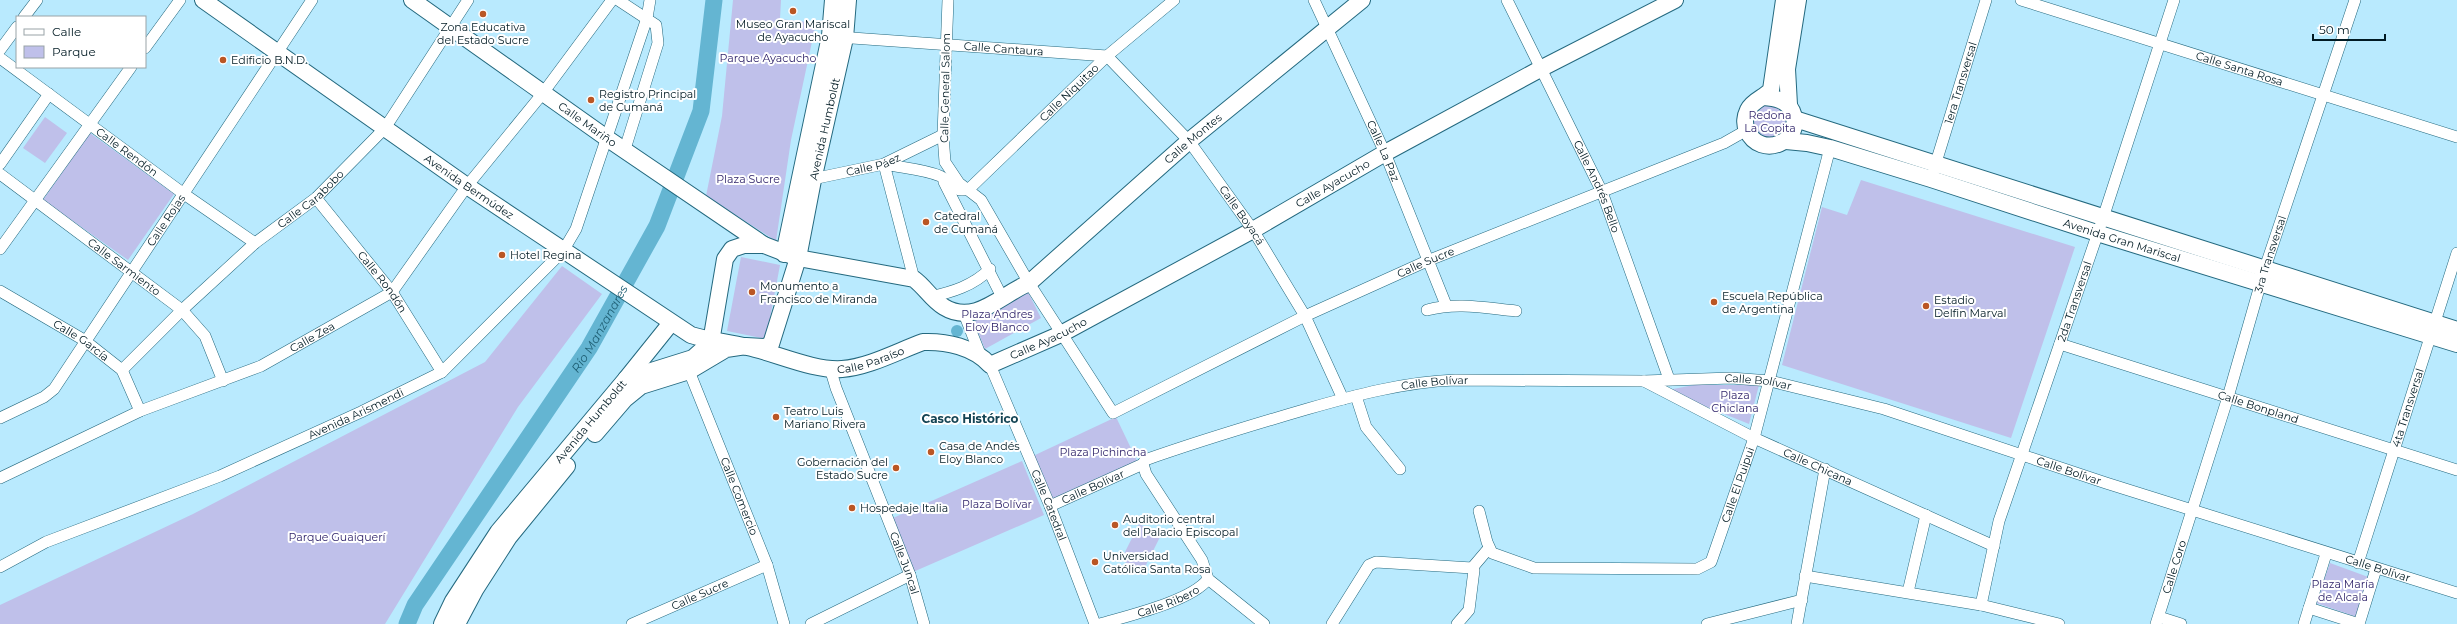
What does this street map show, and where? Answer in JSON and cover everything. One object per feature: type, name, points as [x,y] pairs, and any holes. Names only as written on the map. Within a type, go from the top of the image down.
[{"type":"street","points":[[25,16],[37,0]]},
{"type":"street","points":[[146,47],[180,0]]},
{"type":"street","name":"Avenida Bermúdez","points":[[203,0],[467,186],[667,321],[691,335],[711,342],[746,346]]},
{"type":"street","name":"Calle Rojas","points":[[0,418],[54,389],[84,340],[134,272],[312,0]]},
{"type":"street","name":"Calle Mariño","points":[[412,0],[625,150],[764,245]]},
{"type":"street","name":"Calle Carabobo","points":[[122,370],[182,310],[255,243],[316,198],[385,128],[468,0]]},
{"type":"street","name":"Calle Zea","points":[[0,478],[140,412],[261,366],[392,292],[467,186],[543,92],[612,0]]},
{"type":"street","points":[[618,0],[656,25],[658,43],[625,150]]},
{"type":"street","name":"Avenida Arismendi","points":[[0,567],[46,542],[220,476],[361,412],[442,372],[563,251],[576,229],[608,138],[647,18],[650,0]]},
{"type":"street","name":"Avenida Humboldt","points":[[833,0],[837,37]]},
{"type":"street","name":"Avenida Humboldt","points":[[457,624],[509,537],[624,399],[641,386],[689,371],[726,349],[746,346],[766,347],[771,344],[837,37],[848,0]]},
{"type":"street","name":"Calle General Salom","points":[[948,0],[943,135],[945,162],[959,183],[969,189],[981,200],[1028,283],[1113,412]]},
{"type":"street","name":"Calle Niquitao","points":[[969,189],[1107,56],[1174,0]]},
{"type":"street","name":"Calle La Paz","points":[[1314,0],[1385,153],[1446,305]]},
{"type":"street","name":"Calle Montes","points":[[914,279],[924,287],[930,297],[953,311],[981,311],[1003,299],[1015,289],[1028,283],[1189,141],[1362,0]]},
{"type":"street","name":"Calle Andrés Bello","points":[[1507,0],[1542,68],[1602,192],[1669,379]]},
{"type":"street","name":"Calle Ayacucho","points":[[985,359],[1061,334],[1253,230],[1385,153],[1542,68],[1675,0]]},
{"type":"street","points":[[1764,98],[1771,90],[1784,0]]},
{"type":"street","points":[[1792,112],[1778,98],[1764,98],[1755,102],[1748,110],[1745,120],[1747,130],[1754,141],[1767,146],[1774,146],[1786,141],[1794,129],[1787,69],[1798,0]]},
{"type":"street","name":"1era Transversal","points":[[1933,172],[1986,0]]},
{"type":"street","name":"Calle Santa Rosa","points":[[2021,0],[2160,45],[2457,137]]},
{"type":"street","name":"2da Transversal","points":[[1980,605],[1999,521],[2103,218],[2174,0]]},
{"type":"street","name":"3ra Transversal","points":[[2191,510],[2228,397],[2262,275],[2355,0]]},
{"type":"street","points":[[0,50],[16,28]]},
{"type":"street","name":"Calle Cantaura","points":[[837,37],[1107,56]]},
{"type":"street","name":"Calle Boyacá","points":[[1107,56],[1189,141],[1253,230],[1305,316],[1343,399]]},
{"type":"street","name":"Calle Rendón","points":[[0,58],[184,194],[255,243]]},
{"type":"street","points":[[0,249],[130,68]]},
{"type":"street","points":[[0,164],[49,94]]},
{"type":"street","name":"Avenida Gran Mariscal","points":[[1792,112],[1933,172],[2097,233],[2262,275]]},
{"type":"street","name":"Calle Sucre","points":[[1113,412],[1305,316],[1427,260],[1724,143],[1747,130]]},
{"type":"street","name":"Calle Páez","points":[[806,180],[884,164],[943,135]]},
{"type":"street","name":"Avenida Gran Mariscal","points":[[1786,141],[1807,143],[1933,172],[2103,218],[2262,275],[2433,330],[2457,344]]},
{"type":"street","name":"Calle El Puipui","points":[[1489,548],[1492,553],[1534,568],[1697,569],[1706,566],[1711,562],[1754,438],[1830,148]]},
{"type":"street","points":[[711,342],[726,259],[732,250],[744,245],[764,245],[791,256],[914,279],[884,164],[941,176],[951,187],[963,191],[969,189]]},
{"type":"street","name":"Calle Sarmiento","points":[[0,174],[34,202],[134,272],[182,310],[205,336],[223,381]]},
{"type":"street","points":[[941,176],[990,270],[1003,299]]},
{"type":"street","name":"Calle Rondón","points":[[316,198],[392,292],[442,372]]},
{"type":"street","name":"4ta Transversal","points":[[2358,563],[2457,253]]},
{"type":"street","points":[[930,297],[950,293],[970,284],[980,279],[990,270]]},
{"type":"street","name":"Calle García","points":[[0,291],[84,340],[122,370],[140,412]]},
{"type":"street","points":[[1427,310],[1446,305],[1516,311]]},
{"type":"street","name":"Calle Catedral","points":[[963,311],[1050,506],[1095,624]]},
{"type":"street","points":[[626,379],[667,321]]},
{"type":"street","name":"Avenida Gran Mariscal","points":[[2433,330],[2457,330]]},
{"type":"street","name":"Avenida Humboldt","points":[[442,624],[453,601],[498,532],[626,379],[693,358],[711,342]]},
{"type":"street","name":"Calle Paraíso","points":[[746,346],[830,368],[850,368],[923,342],[933,342],[985,359]]},
{"type":"street","name":"Calle Bonpland","points":[[2060,344],[2457,470]]},
{"type":"street","name":"Calle Juncal","points":[[830,368],[836,388],[910,575],[924,624]]},
{"type":"street","name":"Calle Comercio","points":[[689,371],[767,564],[784,624]]},
{"type":"street","name":"Calle Bolívar","points":[[1050,506],[1143,464],[1145,460],[1213,436],[1388,387],[1430,381],[1644,381],[1731,378],[1770,381],[1884,409],[2326,554],[2457,593]]},
{"type":"street","name":"Calle Chicana","points":[[1644,381],[1754,438],[1994,546]]},
{"type":"street","points":[[1356,396],[1366,427],[1400,469]]},
{"type":"street","points":[[1143,464],[1146,474],[1202,560],[1208,579],[1264,624]]},
{"type":"street","points":[[1797,624],[1824,469]]},
{"type":"street","name":"Calle Coro","points":[[2158,621],[2191,510]]},
{"type":"street","points":[[1472,568],[1489,548],[1479,511]]},
{"type":"street","points":[[1908,592],[1926,515]]},
{"type":"street","points":[[2304,624],[2326,554]]},
{"type":"street","points":[[1332,624],[1369,565],[1376,562],[1472,568]]},
{"type":"street","name":"Calle Sucre","points":[[632,624],[767,564]]},
{"type":"street","points":[[1457,624],[1469,610],[1474,570],[1472,568]]},
{"type":"street","points":[[2309,608],[2359,624],[2376,569]]},
{"type":"street","points":[[811,624],[910,575]]},
{"type":"street","points":[[1806,576],[1980,605],[2059,624]]},
{"type":"street","name":"Calle Ribero","points":[[1100,624],[1180,598],[1199,590],[1208,579]]},
{"type":"street","points":[[1707,624],[1802,600]]},
{"type":"street","points":[[2158,621],[2181,624]]},
{"type":"green space","points":[[733,0],[781,0],[780,19],[816,23],[791,140],[776,241],[706,196],[722,116]]},
{"type":"green space","name":"Redona La Copita","points":[[1775,103],[1788,114],[1785,135],[1765,140],[1754,128],[1752,117],[1760,108]]},
{"type":"green space","points":[[45,117],[67,133],[45,163],[23,148]]},
{"type":"green space","points":[[90,133],[174,194],[128,260],[43,200]]},
{"type":"green space","name":"Estadio Delfin Marval","points":[[1861,180],[2075,247],[2011,438],[1782,365],[1822,207],[1847,215]]},
{"type":"green space","points":[[741,257],[780,265],[766,339],[727,331]]},
{"type":"green space","name":"Parque Guaiquerí","points":[[562,266],[602,294],[518,407],[385,624],[0,624],[0,605],[193,514],[485,362]]},
{"type":"green space","name":"Plaza Andres Eloy Blanco","points":[[1024,284],[1041,318],[985,349],[970,313]]},
{"type":"green space","name":"Plaza Chiclana","points":[[1694,385],[1759,385],[1749,424],[1672,393],[1673,389]]},
{"type":"green space","name":"Plaza Pichincha","points":[[1116,417],[1139,465],[1053,501],[1033,456]]},
{"type":"green space","name":"Plaza Bolívar","points":[[1022,461],[1044,515],[913,572],[893,518]]},
{"type":"green space","points":[[1139,524],[1161,535],[1143,571],[1121,560]]},
{"type":"green space","name":"Plaza María de Alcala","points":[[2330,563],[2371,578],[2357,617],[2316,603]]},
{"type":"shaded area","points":[[955,325],[959,325],[963,331],[959,337],[955,337],[951,333],[951,329]]},
{"type":"waterway","name":"Río Manzanares","points":[[407,624],[415,605],[589,348],[657,226],[701,111],[714,0]]},
{"type":"place","name":"Museo Gran Mariscal de Ayacucho","points":[[793,11]]},
{"type":"place","name":"Zona Educativa del Estado Sucre","points":[[483,14]]},
{"type":"place","name":"Edificio B.N.D.","points":[[223,60]]},
{"type":"place","name":"Registro Principal de Cumaná","points":[[591,100]]},
{"type":"place","name":"Catedral de Cumaná","points":[[926,222]]},
{"type":"place","name":"Hotel Regina","points":[[502,255]]},
{"type":"place","name":"Monumento a Francisco de Miranda","points":[[752,292]]},
{"type":"place","name":"Escuela República de Argentina","points":[[1714,302]]},
{"type":"place","name":"Estadio Delfin Marval","points":[[1926,306]]},
{"type":"place","name":"Teatro Luis Mariano Rivera","points":[[776,417]]},
{"type":"place","name":"Casa de Andés Eloy Blanco","points":[[931,452]]},
{"type":"place","name":"Gobernación del Estado Sucre","points":[[896,468]]},
{"type":"place","name":"Hospedaje Italia","points":[[852,508]]},
{"type":"place","name":"Auditorio central del Palacio Episcopal","points":[[1115,525]]},
{"type":"place","name":"Universidad Católica Santa Rosa","points":[[1095,562]]},
{"type":"district","name":"Casco Histórico","points":[[970,418]]},
{"type":"park label","name":"Parque Ayacucho","points":[[768,58]]},
{"type":"park label","name":"Plaza Sucre","points":[[748,179]]}]
